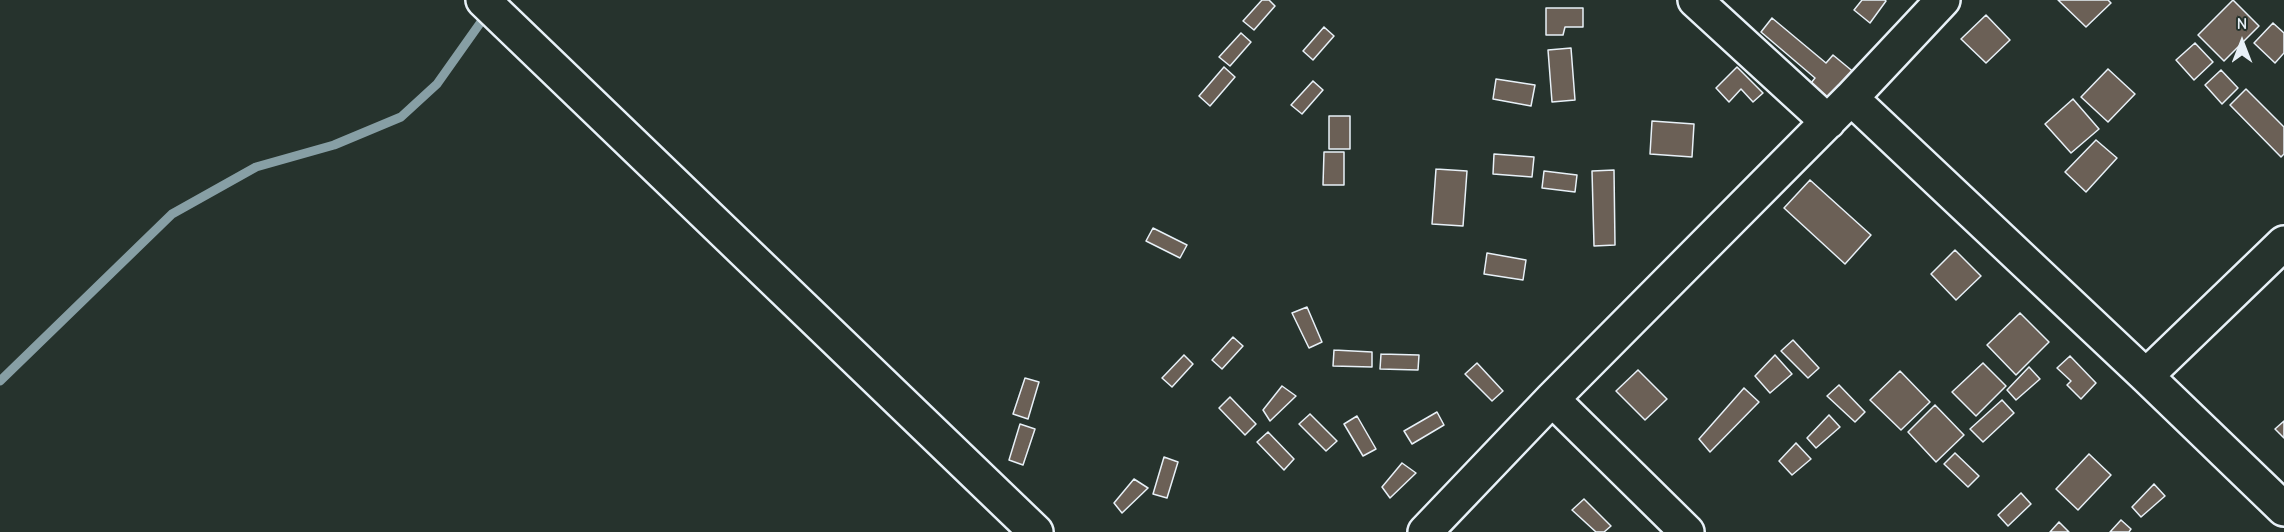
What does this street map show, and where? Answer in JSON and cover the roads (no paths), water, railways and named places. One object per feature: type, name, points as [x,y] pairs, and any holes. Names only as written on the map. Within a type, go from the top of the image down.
[{"type":"street","points":[[483,0],[1036,532]]},
{"type":"street","points":[[1695,0],[1828,122]]},
{"type":"street","points":[[1425,532],[1552,399],[1828,122],[1943,0]]},
{"type":"street","points":[[1851,98],[2284,509]]},
{"type":"street","points":[[2146,376],[2284,243]]},
{"type":"street","points":[[1552,399],[1687,532]]},
{"type":"waterway","points":[[0,381],[172,214],[256,167],[334,145],[401,117],[437,84],[488,12]]}]
